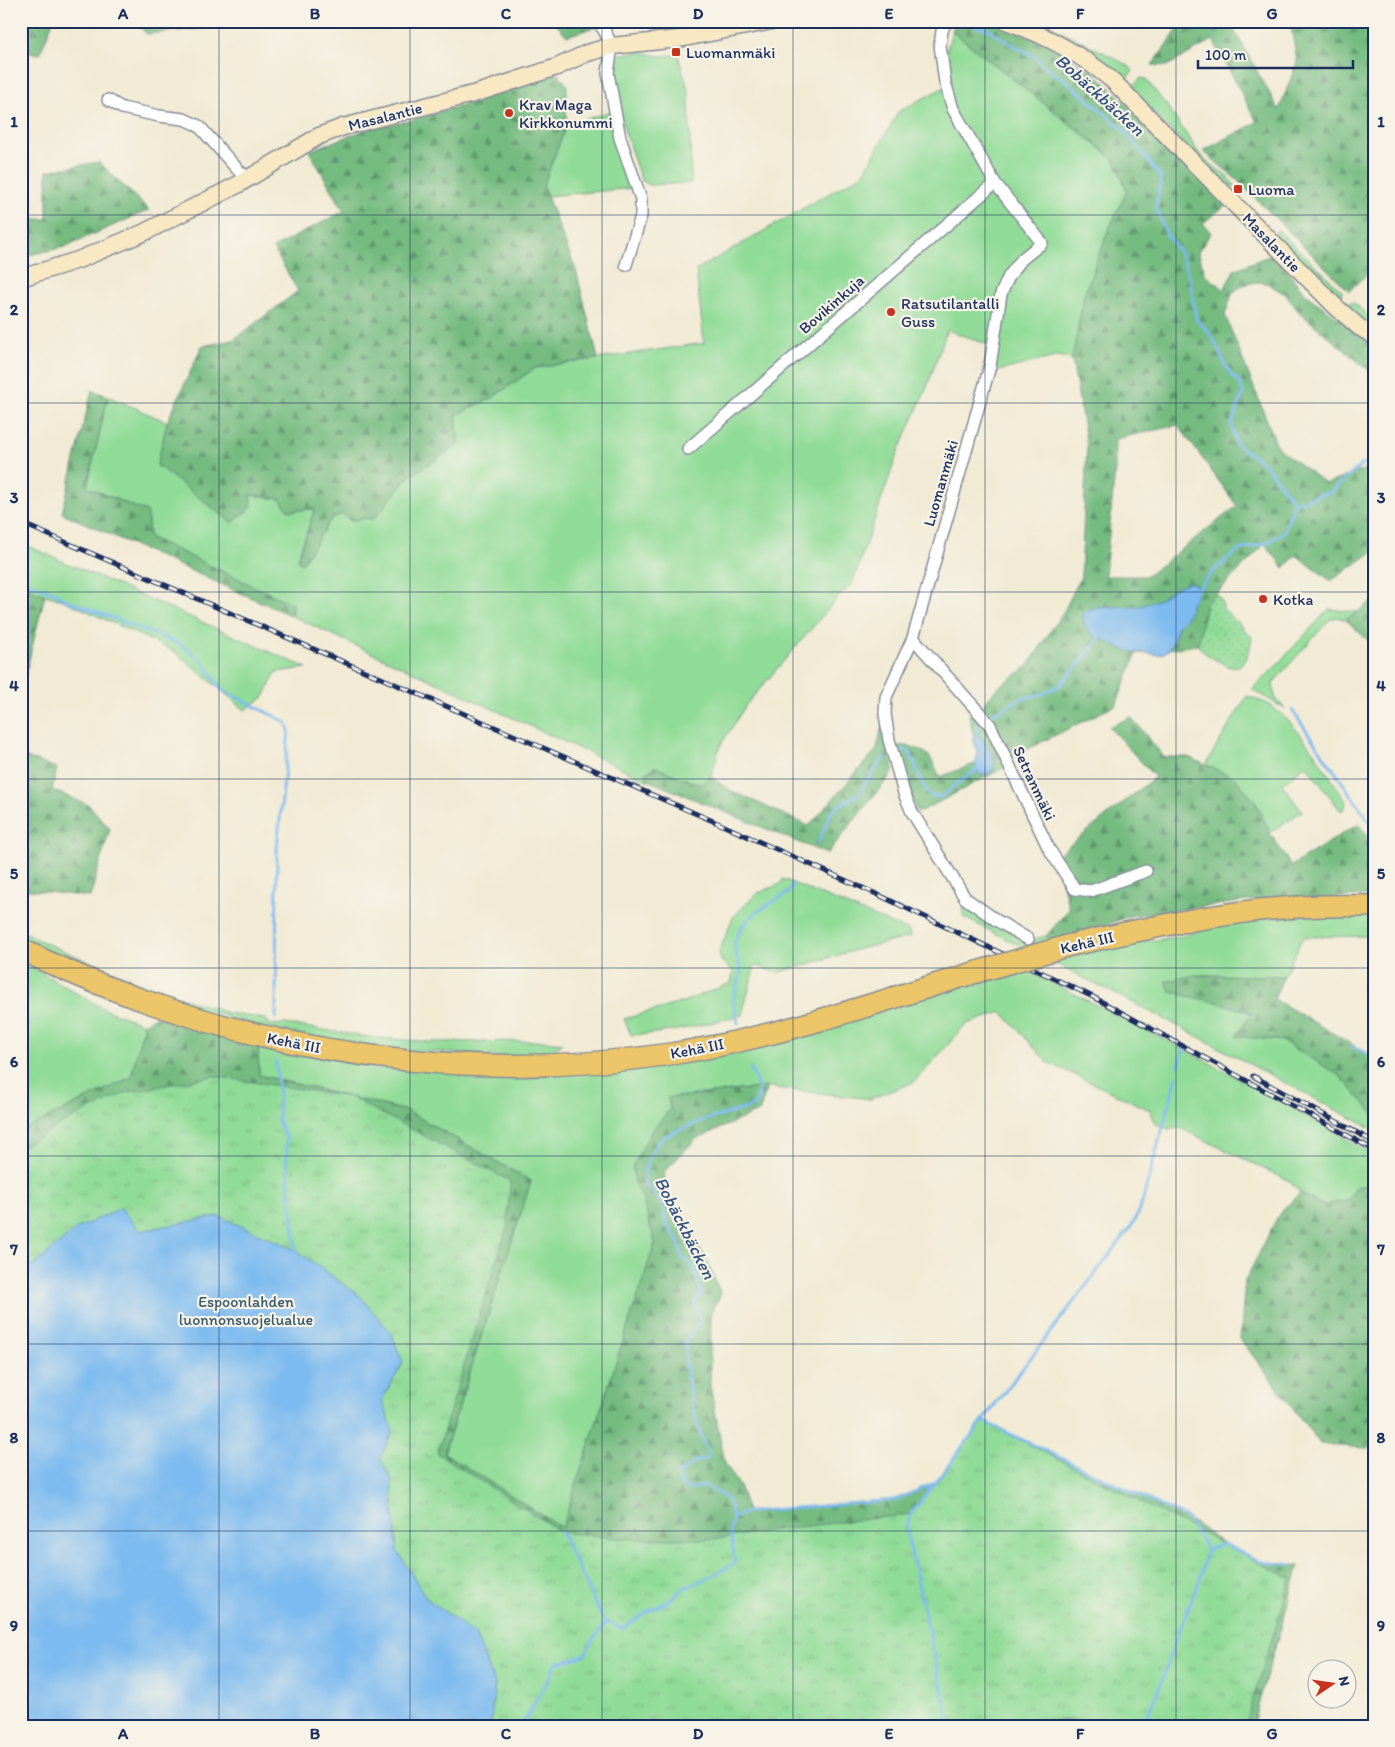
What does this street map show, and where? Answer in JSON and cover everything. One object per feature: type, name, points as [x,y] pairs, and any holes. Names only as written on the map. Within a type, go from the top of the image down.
[{"type":"highway","name":"Kehä III","points":[[21,948],[111,989],[182,1014],[263,1036],[375,1056],[512,1065],[602,1062],[672,1054],[719,1045],[798,1025],[1067,946],[1169,924],[1245,911],[1303,907],[1374,906]]},
{"type":"street","points":[[598,21],[612,46],[608,73],[620,138],[641,199],[640,216],[626,265]]},
{"type":"street","name":"Masalantie","points":[[21,278],[78,260],[143,233],[249,178],[319,136],[343,126],[477,93],[557,67],[587,53],[612,46],[679,39],[772,21]]},
{"type":"street","name":"Luomanmäki","points":[[946,21],[940,45],[945,82],[953,109],[995,183],[1042,244],[1022,259],[1009,276],[1001,294],[990,366],[914,638],[886,698],[885,714],[889,740],[904,793],[912,812],[965,898],[996,920],[1028,939]]},
{"type":"street","name":"Masalantie","points":[[1006,21],[1028,29],[1063,46],[1113,81],[1336,307],[1359,327],[1374,336]]},
{"type":"street","points":[[108,100],[122,108],[184,119],[199,126],[239,171],[249,178]]},
{"type":"street","name":"Bovikinkuja","points":[[688,449],[995,183]]},
{"type":"street","name":"Setranmäki","points":[[914,638],[990,725],[1049,849],[1075,889],[1091,891],[1146,871]]},
{"type":"green space","points":[[21,21],[53,21],[40,54],[21,52]]},
{"type":"green space","points":[[133,21],[281,21],[147,34]]},
{"type":"green space","points":[[553,21],[614,21],[567,36]]},
{"type":"green space","points":[[956,21],[986,21],[999,24],[1043,42],[1093,71],[1227,204],[1203,223],[1211,233],[1198,252],[1206,275],[1224,290],[1234,270],[1273,254],[1304,292],[1374,342],[1374,375],[1300,313],[1285,294],[1267,283],[1255,282],[1241,286],[1232,294],[1225,315],[1278,448],[1326,484],[1374,466],[1374,551],[1331,581],[1296,555],[1284,568],[1265,544],[1206,604],[1198,645],[1169,649],[1162,654],[1137,653],[1116,705],[1012,757],[1005,767],[918,813],[908,791],[895,747],[908,746],[926,753],[940,777],[974,764],[980,775],[976,732],[973,734],[969,715],[982,707],[997,688],[1027,667],[1065,609],[1081,577],[1087,446],[1072,360],[1084,295],[1108,231],[1127,191],[1114,159],[952,31]],"holes":[[[1178,425],[1237,506],[1147,576],[1105,576],[1115,470],[1115,439]]]},
{"type":"green space","points":[[1184,21],[1229,21],[1279,110],[1297,62],[1290,21],[1364,21],[1374,40],[1374,267],[1349,291],[1237,180],[1203,151],[1257,122],[1213,40],[1167,66],[1152,65]]},
{"type":"green space","points":[[1051,27],[1129,66],[1133,71],[1127,78],[1122,78],[1111,69],[1048,31]]},
{"type":"green space","points":[[952,31],[1114,159],[1127,191],[1108,231],[1084,295],[1072,360],[1059,356],[990,373],[983,371],[990,345],[947,330],[926,390],[898,452],[852,584],[842,593],[746,705],[720,746],[711,777],[700,785],[655,767],[647,772],[647,780],[292,616],[291,604],[149,537],[147,512],[87,487],[108,396],[167,422],[157,466],[249,495],[280,499],[289,511],[315,508],[297,560],[302,563],[331,519],[342,514],[351,521],[364,518],[374,519],[408,477],[458,445],[456,415],[492,398],[535,368],[704,343],[696,270],[863,174],[899,111],[952,83],[947,50]]},
{"type":"green space","points":[[639,52],[661,56],[678,54],[689,93],[691,183],[649,185],[641,180],[621,119],[614,71],[614,55]]},
{"type":"green space","points":[[558,73],[567,85],[566,126],[543,186],[576,270],[598,358],[535,368],[492,398],[456,415],[459,445],[408,477],[374,519],[364,518],[351,521],[342,514],[331,519],[302,564],[297,560],[315,509],[289,511],[280,499],[250,495],[252,507],[232,523],[157,465],[167,422],[202,346],[233,340],[298,291],[273,248],[344,211],[309,151],[370,128],[413,120],[505,92]]},
{"type":"green space","points":[[1141,78],[1146,79],[1167,106],[1201,156],[1224,174],[1235,185],[1234,188],[1218,178],[1136,95],[1133,86]]},
{"type":"green space","points":[[611,111],[634,188],[547,196],[543,186],[566,126]]},
{"type":"green space","points":[[99,162],[149,210],[64,247],[21,257],[21,219],[47,219],[47,171]]},
{"type":"green space","points":[[1278,230],[1342,291],[1341,297],[1335,298],[1276,237],[1275,232]]},
{"type":"green space","points":[[1354,303],[1374,321],[1374,329],[1347,308],[1347,305]]},
{"type":"green space","points":[[92,390],[108,396],[87,487],[147,512],[149,537],[292,604],[292,616],[62,513]]},
{"type":"green space","points":[[21,543],[307,668],[276,672],[264,697],[245,710],[174,651],[65,601],[21,585]]},
{"type":"green space","points":[[21,585],[45,595],[21,692]]},
{"type":"green space","points":[[1216,594],[1222,601],[1223,608],[1252,637],[1244,661],[1236,667],[1228,666],[1210,657],[1198,645],[1206,604]]},
{"type":"green space","points":[[1374,600],[1374,646],[1346,620]]},
{"type":"green space","points":[[1329,609],[1357,612],[1346,620],[1337,617],[1329,620],[1273,683],[1275,697],[1285,709],[1252,689],[1275,667]]},
{"type":"green space","points":[[1247,696],[1269,705],[1291,723],[1346,801],[1345,808],[1341,811],[1306,765],[1282,784],[1302,811],[1270,833],[1255,801],[1206,764]]},
{"type":"green space","points":[[1131,717],[1164,757],[1188,757],[1235,778],[1255,801],[1270,833],[1291,866],[1359,825],[1374,844],[1374,896],[1248,901],[1129,916],[1096,929],[1052,941],[1046,936],[1069,909],[1059,854],[1155,777],[1109,727]]},
{"type":"green space","points":[[882,725],[894,771],[827,854],[647,780],[647,772],[655,767],[700,785],[711,777],[730,790],[809,826],[877,749]]},
{"type":"green space","points":[[21,756],[57,768],[52,790],[89,805],[110,829],[90,897],[21,889]]},
{"type":"green space","points":[[783,879],[909,931],[910,937],[856,950],[777,973],[755,965],[742,1015],[673,1031],[631,1035],[624,1019],[680,1003],[731,983],[733,971],[721,961],[719,952],[733,917],[756,894],[780,884]]},
{"type":"green space","points":[[964,904],[1026,941],[1046,936],[1069,955],[1123,941],[1148,941],[1183,936],[1224,922],[1301,915],[1374,915],[1374,936],[1303,937],[1284,976],[1195,975],[1224,1004],[1253,1014],[1237,1036],[1283,1041],[1340,1076],[1374,1114],[1374,1130],[1159,1016],[963,917]]},
{"type":"green space","points":[[21,930],[39,940],[140,984],[228,1013],[266,1019],[270,1025],[285,1024],[369,1037],[431,1042],[545,1041],[563,1043],[552,1053],[503,1057],[371,1047],[264,1028],[140,991],[21,939]]},
{"type":"green space","points":[[21,961],[106,1010],[144,1024],[132,1077],[21,1131]]},
{"type":"green space","points":[[1023,968],[1184,1049],[1279,1100],[1374,1155],[1374,1184],[1356,1187],[1350,1199],[1324,1206],[1300,1193],[1289,1181],[1180,1128],[1169,1129],[1156,1124],[1150,1110],[1047,1062],[1002,1012],[967,1024],[914,1082],[870,1099],[767,1087],[668,1098],[670,1109],[651,1132],[636,1187],[642,1197],[655,1243],[562,1528],[444,1453],[531,1181],[407,1111],[259,1075],[258,1045],[628,1068]]},
{"type":"green space","points":[[1195,975],[1284,976],[1274,999],[1374,1057],[1374,1114],[1340,1076],[1283,1041],[1236,1036],[1252,1013],[1224,1004],[1170,992],[1166,981]]},
{"type":"green space","name":"Espoonlahden luonnonsuojelualue","points":[[156,1016],[258,1045],[259,1075],[407,1111],[531,1181],[444,1453],[562,1528],[655,1243],[642,1197],[636,1187],[632,1167],[651,1132],[670,1109],[668,1098],[767,1087],[760,1111],[696,1139],[664,1172],[666,1186],[676,1216],[705,1256],[721,1294],[711,1312],[710,1385],[725,1463],[739,1485],[748,1512],[895,1499],[935,1483],[983,1421],[1187,1518],[1224,1544],[1261,1562],[1299,1566],[1252,1726],[488,1726],[21,1267],[21,1131],[131,1077],[144,1024]]},
{"type":"green space","name":"Espoonlahden luonnonsuojelualue","points":[[214,1076],[350,1097],[510,1181],[507,1226],[437,1453],[561,1532],[623,1539],[718,1539],[775,1530],[911,1514],[983,1421],[1291,1579],[1244,1726],[1130,1726],[1073,1720],[1044,1720],[1016,1726],[21,1726],[21,1147],[76,1116],[125,1093]]},
{"type":"green space","points":[[1374,1184],[1374,1223],[1367,1230],[1369,1239],[1374,1242],[1374,1449],[1320,1444],[1240,1339],[1245,1281],[1279,1214],[1300,1193],[1324,1206],[1350,1199],[1356,1187]]},
{"type":"water","points":[[1190,582],[1199,587],[1195,592],[1197,596],[1186,617],[1179,625],[1169,649],[1162,654],[1121,649],[1103,638],[1095,637],[1089,632],[1084,622],[1083,614],[1085,611],[1097,607],[1141,606],[1160,599],[1175,588]]},
{"type":"water","points":[[976,732],[987,746],[994,761],[992,772],[980,775],[975,765],[977,749],[973,734]]},
{"type":"water","points":[[121,1208],[140,1231],[218,1216],[296,1250],[360,1296],[391,1333],[403,1363],[382,1400],[393,1431],[380,1458],[391,1478],[397,1550],[426,1598],[475,1634],[495,1684],[491,1721],[488,1726],[21,1726],[21,1267],[34,1265],[76,1229]]},
{"type":"waterway","name":"Bobäckbäcken","points":[[971,21],[975,26],[988,29],[1034,56],[1053,73],[1064,79],[1125,131],[1161,177],[1156,208],[1167,235],[1181,254],[1190,278],[1196,319],[1211,334],[1231,375],[1240,382],[1243,393],[1231,425],[1237,445],[1265,464],[1294,503],[1284,532],[1267,543],[1239,550],[1213,571],[1193,595]]},
{"type":"waterway","points":[[1294,503],[1330,492],[1362,465],[1374,460]]},
{"type":"waterway","points":[[21,580],[56,593],[61,598],[180,644],[201,660],[222,690],[286,722],[289,730],[277,848],[276,1018]]},
{"type":"waterway","name":"Bobäckbäcken","points":[[992,715],[1020,699],[1042,694],[1059,686],[1101,637]]},
{"type":"waterway","points":[[1292,710],[1374,828]]},
{"type":"waterway","name":"Bobäckbäcken","points":[[976,732],[980,724]]},
{"type":"waterway","name":"Bobäckbäcken","points":[[900,750],[907,750],[914,761],[923,786],[931,796],[942,797],[976,770]]},
{"type":"waterway","name":"Bobäckbäcken","points":[[818,843],[832,810],[858,794],[884,757]]},
{"type":"waterway","name":"Bobäckbäcken","points":[[738,1023],[733,1000],[741,972],[734,944],[742,926],[758,911],[788,893],[793,885]]},
{"type":"waterway","points":[[1352,1046],[1374,1057]]},
{"type":"waterway","points":[[1179,1066],[1184,1049]]},
{"type":"waterway","points":[[276,1061],[279,1098],[278,1121],[286,1138],[287,1167],[296,1250]]},
{"type":"waterway","name":"Bobäckbäcken","points":[[521,1726],[549,1679],[555,1664],[584,1655],[608,1621],[622,1629],[650,1610],[665,1603],[684,1588],[710,1577],[735,1563],[730,1531],[733,1518],[728,1500],[705,1486],[687,1489],[681,1484],[677,1475],[694,1462],[706,1459],[708,1453],[698,1426],[688,1385],[685,1342],[700,1322],[695,1303],[701,1292],[694,1268],[682,1257],[678,1240],[667,1226],[661,1202],[645,1184],[645,1168],[656,1145],[665,1136],[701,1121],[754,1105],[759,1095],[759,1089],[751,1069]]},
{"type":"waterway","points":[[950,1726],[906,1529],[911,1514],[1131,1227],[1140,1210],[1177,1076]]},
{"type":"waterway","points":[[983,1421],[1187,1518],[1207,1549]]},
{"type":"waterway","points":[[733,1518],[748,1512],[895,1500],[934,1483]]},
{"type":"waterway","points":[[561,1532],[605,1624]]},
{"type":"waterway","points":[[1142,1726],[1161,1684],[1175,1641],[1199,1582],[1207,1549],[1224,1544],[1261,1562],[1292,1565]]},
{"type":"railway","points":[[21,523],[720,824],[883,897],[1093,997],[1374,1150]]},
{"type":"railway","points":[[1253,1076],[1374,1142]]},
{"type":"place","name":"Luomanmäki","points":[[676,52]]},
{"type":"place","name":"Krav Maga Kirkkonummi","points":[[509,113]]},
{"type":"place","name":"Luoma","points":[[1238,189]]},
{"type":"place","name":"Ratsutilantalli Guss","points":[[891,312]]},
{"type":"place","name":"Kotka","points":[[1263,599]]}]
